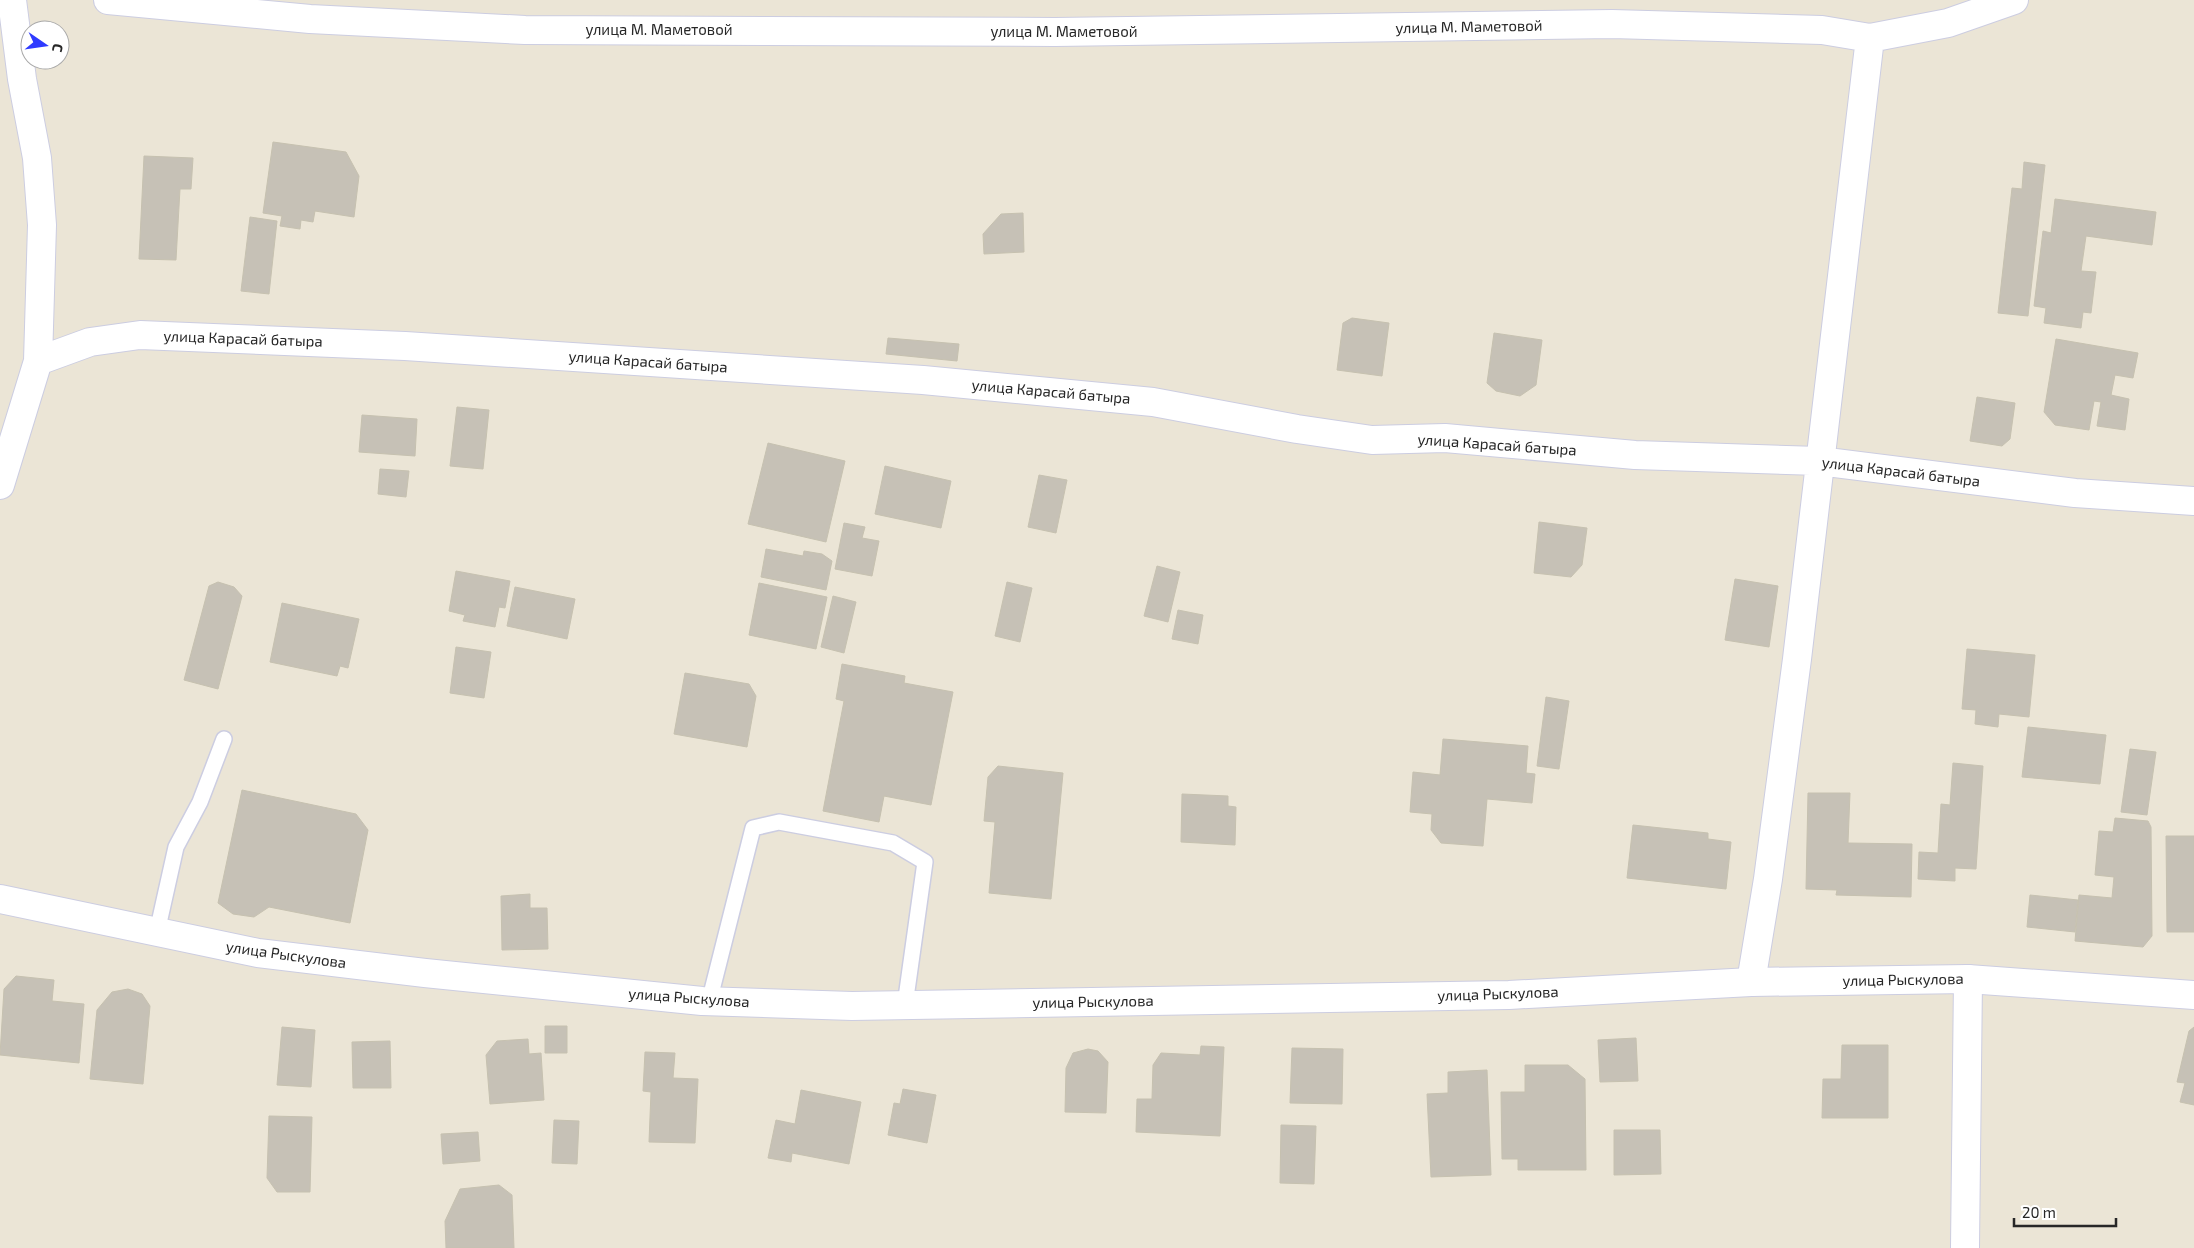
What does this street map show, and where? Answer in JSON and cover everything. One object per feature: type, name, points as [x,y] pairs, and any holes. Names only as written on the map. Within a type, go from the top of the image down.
[{"type":"street","points":[[0,485],[38,361],[42,225],[38,167],[22,79],[12,0]]},
{"type":"street","name":"улица М. Маметовой","points":[[108,0],[310,20],[525,30],[1064,32],[1612,24],[1822,30],[1870,38],[1948,23],[2014,0]]},
{"type":"street","points":[[1752,982],[1772,850],[1797,659],[1870,38]]},
{"type":"street","name":"улица Карасай батыра","points":[[38,361],[90,342],[140,335],[405,346],[922,380],[1143,401],[1297,429],[1372,440],[1445,438],[1635,455],[1819,461],[2075,493],[2194,501]]},
{"type":"street","name":"улица Рыскулова","points":[[0,899],[258,953],[425,974],[709,1002],[852,1006],[1510,995],[1752,982],[1968,979],[2194,995]]},
{"type":"street","points":[[1965,1248],[1968,979]]},
{"type":"lane","points":[[157,932],[176,847],[200,802],[224,740]]},
{"type":"lane","points":[[709,1002],[753,828],[779,822],[893,843],[925,862],[905,1005]]},
{"type":"building","points":[[273,142],[346,152],[359,176],[354,217],[315,211],[313,222],[301,220],[300,229],[280,226],[282,216],[263,213]]},
{"type":"building","points":[[144,156],[193,158],[191,189],[180,189],[176,260],[139,259]]},
{"type":"building","points":[[2024,162],[2045,165],[2028,316],[1998,313],[2012,188],[2022,189]]},
{"type":"building","points":[[2055,199],[2156,212],[2152,245],[2086,236],[2081,271],[2096,272],[2091,313],[2083,312],[2081,328],[2044,323],[2046,308],[2034,306],[2043,231],[2051,233]]},
{"type":"building","points":[[1023,213],[1024,252],[984,254],[983,234],[1001,214]]},
{"type":"building","points":[[250,217],[277,221],[269,294],[241,291]]},
{"type":"building","points":[[1352,318],[1389,323],[1382,376],[1337,370],[1343,323]]},
{"type":"building","points":[[1494,333],[1542,340],[1536,385],[1520,396],[1496,391],[1487,383]]},
{"type":"building","points":[[888,338],[959,344],[957,361],[886,354]]},
{"type":"building","points":[[2056,339],[2138,353],[2133,378],[2115,375],[2111,395],[2129,399],[2125,430],[2097,426],[2101,402],[2094,401],[2089,430],[2055,425],[2044,412]]},
{"type":"building","points":[[1977,397],[2015,403],[2010,439],[2002,446],[1970,441]]},
{"type":"building","points":[[457,407],[489,410],[483,469],[450,466]]},
{"type":"building","points":[[362,415],[417,419],[415,456],[359,452]]},
{"type":"building","points":[[768,443],[845,461],[826,542],[748,524]]},
{"type":"building","points":[[885,466],[951,481],[941,528],[875,514]]},
{"type":"building","points":[[380,469],[409,471],[406,497],[378,494]]},
{"type":"building","points":[[1039,475],[1067,480],[1056,533],[1028,527]]},
{"type":"building","points":[[1539,522],[1587,528],[1582,565],[1571,577],[1534,573]]},
{"type":"building","points":[[844,523],[865,527],[862,538],[879,541],[872,576],[835,569]]},
{"type":"building","points":[[766,549],[803,556],[804,551],[822,554],[832,561],[826,590],[761,577]]},
{"type":"building","points":[[1157,566],[1180,572],[1168,622],[1144,616]]},
{"type":"building","points":[[456,571],[510,581],[505,608],[499,607],[495,627],[463,621],[465,615],[449,611]]},
{"type":"building","points":[[1735,579],[1778,586],[1769,647],[1725,640]]},
{"type":"building","points":[[218,582],[234,587],[242,596],[218,689],[184,680],[209,586]]},
{"type":"building","points":[[1007,582],[1032,588],[1020,642],[995,636]]},
{"type":"building","points":[[759,583],[827,597],[816,649],[749,635]]},
{"type":"building","points":[[515,587],[575,599],[567,639],[507,626]]},
{"type":"building","points":[[833,596],[856,602],[844,653],[821,647]]},
{"type":"building","points":[[282,603],[359,619],[348,668],[340,666],[337,676],[270,662]]},
{"type":"building","points":[[1178,610],[1203,615],[1198,644],[1172,639]]},
{"type":"building","points":[[456,647],[491,652],[484,698],[450,693]]},
{"type":"building","points":[[1967,649],[2035,655],[2029,717],[1999,714],[1998,727],[1975,724],[1976,710],[1962,709]]},
{"type":"building","points":[[842,664],[905,676],[904,683],[953,692],[931,805],[884,796],[879,822],[823,811],[844,701],[836,699]]},
{"type":"building","points":[[685,673],[749,684],[756,696],[747,747],[674,734]]},
{"type":"building","points":[[1546,697],[1569,701],[1559,769],[1537,766]]},
{"type":"building","points":[[2028,727],[2106,735],[2100,784],[2022,777]]},
{"type":"building","points":[[1443,739],[1528,746],[1526,773],[1535,774],[1532,803],[1487,799],[1483,846],[1441,843],[1431,830],[1432,814],[1410,812],[1413,772],[1440,775]]},
{"type":"building","points":[[2130,749],[2156,752],[2147,815],[2121,812]]},
{"type":"building","points":[[1953,763],[1983,766],[1976,869],[1955,868],[1955,881],[1918,879],[1919,852],[1938,853],[1941,804],[1950,805]]},
{"type":"building","points":[[998,766],[1063,773],[1051,899],[989,893],[995,822],[984,821],[988,777]]},
{"type":"building","points":[[242,790],[356,814],[368,830],[350,923],[269,907],[254,917],[233,914],[218,903]]},
{"type":"building","points":[[1808,793],[1850,793],[1848,843],[1912,844],[1911,897],[1836,895],[1837,890],[1806,889]]},
{"type":"building","points":[[1182,794],[1228,796],[1228,806],[1236,807],[1235,845],[1181,842]]},
{"type":"building","points":[[2115,818],[2148,821],[2151,827],[2152,936],[2143,947],[2075,941],[2079,895],[2112,898],[2114,877],[2095,875],[2099,831],[2113,832]]},
{"type":"building","points":[[1633,825],[1708,833],[1708,839],[1731,842],[1726,889],[1627,878]]},
{"type":"building","points":[[2166,836],[2194,836],[2194,932],[2167,932]]},
{"type":"building","points":[[530,894],[530,908],[547,908],[548,949],[502,950],[501,896]]},
{"type":"building","points":[[2030,895],[2078,900],[2075,932],[2027,927]]},
{"type":"building","points":[[16,976],[54,980],[52,1001],[84,1004],[79,1063],[0,1055],[4,989]]},
{"type":"building","points":[[128,989],[142,994],[150,1006],[143,1084],[90,1079],[97,1010],[112,992]]},
{"type":"building","points":[[545,1026],[567,1026],[567,1053],[545,1053]]},
{"type":"building","points":[[282,1027],[315,1030],[311,1087],[277,1085]]},
{"type":"building","points":[[2194,1027],[2194,1105],[2180,1102],[2185,1083],[2177,1082],[2189,1031]]},
{"type":"building","points":[[1636,1038],[1638,1081],[1600,1082],[1598,1040]]},
{"type":"building","points":[[528,1039],[529,1054],[541,1053],[544,1100],[490,1104],[486,1055],[497,1041]]},
{"type":"building","points":[[390,1041],[391,1088],[353,1088],[352,1042]]},
{"type":"building","points":[[1842,1045],[1888,1045],[1888,1118],[1822,1118],[1823,1079],[1841,1079]]},
{"type":"building","points":[[1201,1046],[1224,1047],[1220,1136],[1136,1132],[1137,1099],[1152,1099],[1153,1065],[1161,1053],[1200,1055]]},
{"type":"building","points":[[1292,1048],[1343,1049],[1342,1104],[1290,1103]]},
{"type":"building","points":[[1088,1049],[1098,1051],[1108,1062],[1106,1113],[1065,1112],[1066,1068],[1073,1053]]},
{"type":"building","points":[[645,1052],[675,1053],[673,1078],[698,1079],[695,1143],[649,1142],[651,1092],[643,1091]]},
{"type":"building","points":[[1525,1065],[1568,1065],[1585,1079],[1586,1170],[1518,1170],[1518,1159],[1502,1159],[1501,1092],[1525,1092]]},
{"type":"building","points":[[1487,1070],[1491,1175],[1431,1177],[1427,1094],[1448,1093],[1448,1072]]},
{"type":"building","points":[[903,1089],[936,1095],[927,1143],[888,1135],[894,1103],[900,1104]]},
{"type":"building","points":[[801,1090],[861,1102],[849,1164],[792,1153],[791,1162],[768,1158],[776,1120],[795,1124]]},
{"type":"building","points":[[269,1116],[312,1117],[310,1192],[277,1192],[267,1178]]},
{"type":"building","points":[[554,1120],[579,1121],[577,1164],[552,1163]]},
{"type":"building","points":[[1281,1125],[1316,1126],[1314,1184],[1280,1183]]},
{"type":"building","points":[[1614,1130],[1660,1130],[1661,1174],[1614,1175]]},
{"type":"building","points":[[478,1132],[480,1161],[443,1164],[441,1134]]},
{"type":"building","points":[[499,1185],[512,1195],[514,1248],[446,1248],[445,1221],[460,1189]]}]
